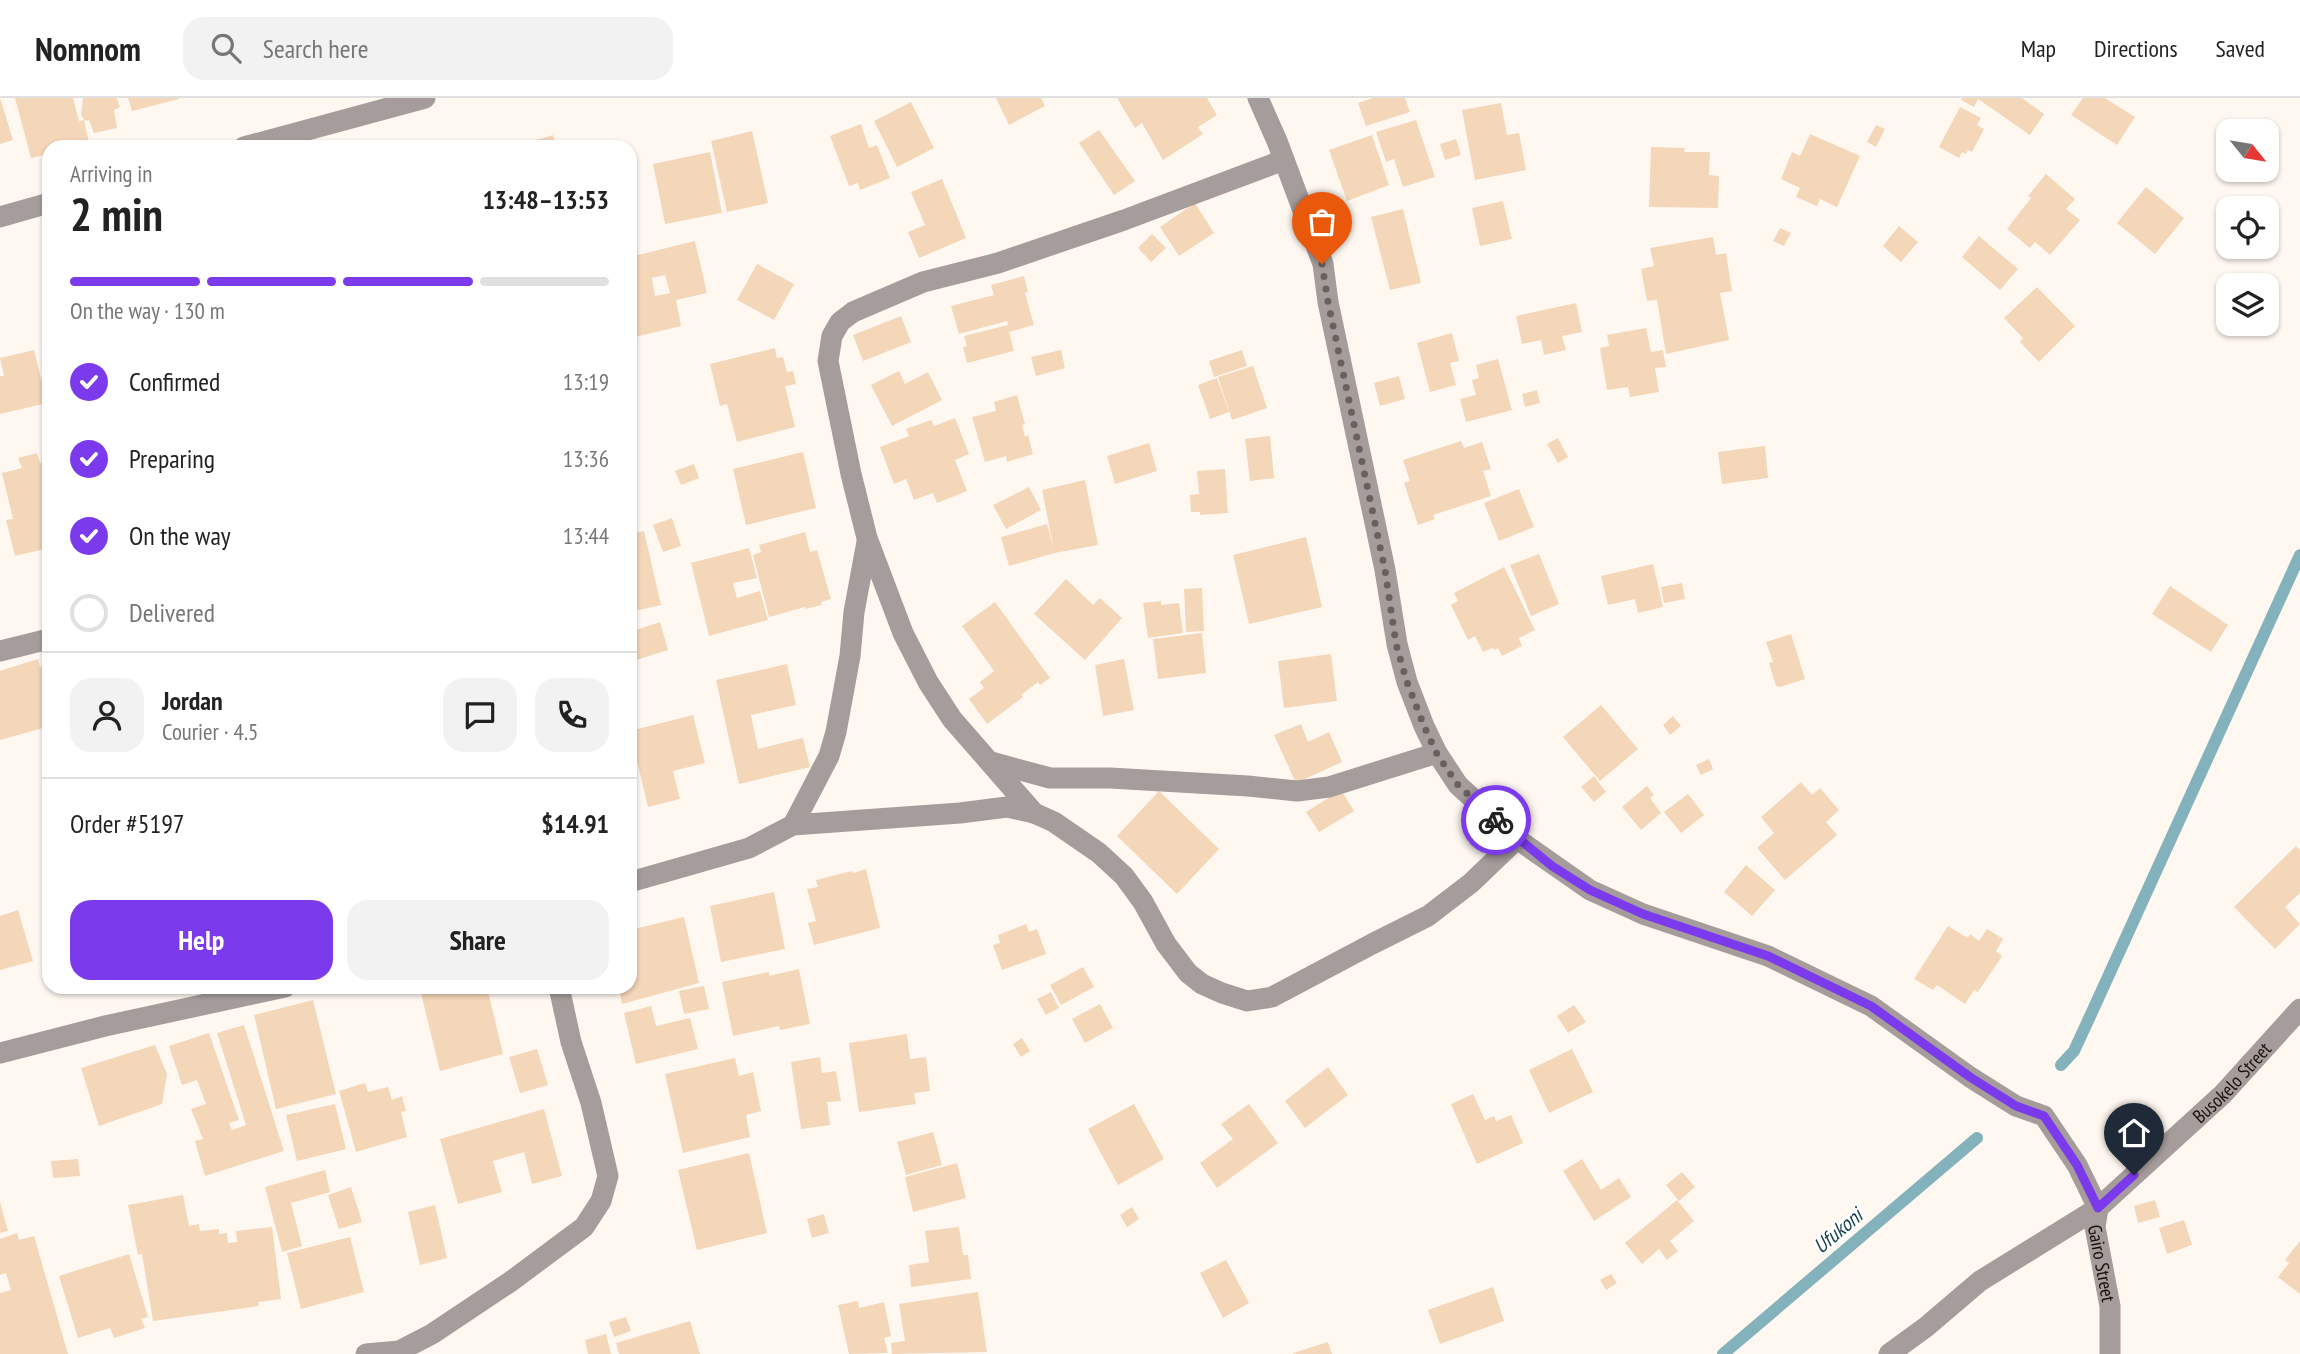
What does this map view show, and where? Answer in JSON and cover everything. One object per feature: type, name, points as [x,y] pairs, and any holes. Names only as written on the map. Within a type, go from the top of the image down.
[{"type":"street","points":[[270,140],[425,98]]},
{"type":"street","name":"Gairo Street","points":[[1261,99],[1322,264],[1385,570],[1396,644],[1407,682],[1437,754],[1458,785],[1517,839],[1590,890],[1643,914],[1768,956],[1871,1006],[1970,1077],[2016,1106],[2044,1116],[2077,1165],[2098,1208],[2095,1227],[2110,1306],[2110,1354]]},
{"type":"street","points":[[1034,813],[952,719],[928,682],[902,633],[867,538],[828,361],[832,336],[840,321],[853,312],[923,282],[998,263],[1124,220],[1284,160]]},
{"type":"street","points":[[0,217],[42,205]]},
{"type":"street","points":[[793,825],[829,756],[836,732],[867,538]]},
{"type":"street","points":[[0,651],[42,641]]},
{"type":"street","points":[[991,762],[1050,778],[1110,778],[1297,791],[1329,787],[1437,754]]},
{"type":"street","points":[[637,880],[749,848],[793,825],[1007,807],[1034,813],[1054,822],[1100,853],[1124,876],[1143,902],[1166,944],[1188,973],[1202,984],[1247,1001],[1272,998],[1428,916],[1471,883],[1517,839]]},
{"type":"street","points":[[0,1053],[105,1026],[253,994]]},
{"type":"street","points":[[366,1354],[399,1351],[432,1334],[510,1282],[583,1227],[601,1201],[608,1176],[561,994]]},
{"type":"street","name":"Busokelo Street","points":[[1889,1354],[1980,1281],[2098,1208],[2223,1094],[2300,1009]]},
{"type":"building","points":[[0,98],[13,140],[0,144]]},
{"type":"building","points":[[15,98],[73,98],[79,121],[84,120],[88,140],[42,140],[42,156],[31,158]]},
{"type":"building","points":[[83,98],[117,98],[120,107],[114,110],[117,128],[94,133],[89,120],[85,121],[81,115]]},
{"type":"building","points":[[128,98],[179,98],[179,99],[132,111]]},
{"type":"building","points":[[996,98],[1041,98],[1045,106],[1009,125]]},
{"type":"building","points":[[1117,98],[1207,98],[1217,115],[1198,127],[1203,134],[1163,160],[1142,123],[1135,128]]},
{"type":"building","points":[[1373,98],[1405,98],[1410,112],[1366,126],[1358,103]]},
{"type":"building","points":[[1962,98],[2022,98],[2044,114],[2030,135],[1978,99],[1974,107],[1961,100]]},
{"type":"building","points":[[2083,98],[2105,98],[2135,117],[2117,145],[2071,115]]},
{"type":"building","points":[[911,102],[934,148],[897,167],[874,121]]},
{"type":"building","points":[[1501,103],[1507,135],[1519,133],[1526,170],[1475,180],[1462,110]]},
{"type":"building","points":[[1960,107],[1981,118],[1977,125],[1984,129],[1972,152],[1962,152],[1959,158],[1939,147]]},
{"type":"building","points":[[1416,120],[1435,177],[1403,187],[1394,159],[1386,162],[1376,132]]},
{"type":"building","points":[[861,124],[869,148],[877,145],[890,178],[860,190],[858,183],[849,186],[830,136]]},
{"type":"building","points":[[1876,125],[1885,129],[1876,147],[1867,142]]},
{"type":"building","points":[[1099,130],[1135,181],[1114,195],[1079,143]]},
{"type":"building","points":[[752,131],[768,203],[727,212],[711,141]]},
{"type":"building","points":[[1810,134],[1860,156],[1837,207],[1820,199],[1817,206],[1796,197],[1800,188],[1781,179],[1792,152],[1800,156]]},
{"type":"building","points":[[553,135],[555,140],[536,140]]},
{"type":"building","points":[[1372,135],[1389,185],[1347,201],[1329,150]]},
{"type":"building","points":[[1456,139],[1461,155],[1445,160],[1440,144]]},
{"type":"building","points":[[1651,147],[1685,148],[1684,152],[1710,152],[1709,175],[1719,176],[1718,208],[1649,207]]},
{"type":"building","points":[[710,152],[722,213],[665,224],[653,164]]},
{"type":"building","points":[[2046,174],[2075,199],[2066,209],[2080,220],[2050,255],[2035,242],[2030,248],[2007,229]]},
{"type":"building","points":[[942,179],[966,238],[919,258],[908,232],[925,225],[911,192]]},
{"type":"building","points":[[2146,187],[2184,218],[2155,254],[2117,223]]},
{"type":"building","points":[[1503,201],[1512,239],[1480,246],[1472,208]]},
{"type":"building","points":[[1195,203],[1214,233],[1179,256],[1160,227]]},
{"type":"building","points":[[1403,209],[1421,283],[1390,290],[1371,217]]},
{"type":"building","points":[[1899,226],[1918,242],[1901,262],[1883,246]]},
{"type":"building","points":[[1780,228],[1791,233],[1784,246],[1773,241]]},
{"type":"building","points":[[1152,234],[1166,248],[1151,262],[1138,248]]},
{"type":"building","points":[[1979,236],[2018,269],[2000,290],[1962,257]]},
{"type":"building","points":[[1713,237],[1716,255],[1726,253],[1732,291],[1720,293],[1729,340],[1666,354],[1657,300],[1647,301],[1641,269],[1654,266],[1650,248]]},
{"type":"building","points":[[695,241],[707,293],[676,300],[681,326],[637,337],[637,255]],"holes":[[[665,275],[670,293],[655,296],[652,278]]]},
{"type":"building","points":[[757,264],[794,284],[774,320],[737,300]]},
{"type":"building","points":[[1024,276],[1028,292],[1025,293],[1034,325],[1009,332],[1014,351],[967,363],[963,347],[967,346],[964,336],[1008,325],[1007,321],[959,334],[951,306],[994,295],[991,285]]},
{"type":"building","points":[[2037,287],[2075,326],[2039,362],[2020,342],[2023,338],[2004,318]]},
{"type":"building","points":[[1576,303],[1582,332],[1562,336],[1566,350],[1544,355],[1541,340],[1522,344],[1516,316]]},
{"type":"building","points":[[901,316],[911,342],[863,361],[853,335]]},
{"type":"building","points":[[1646,328],[1651,352],[1663,350],[1666,367],[1655,368],[1659,392],[1630,397],[1628,387],[1607,390],[1600,348],[1609,346],[1607,335]]},
{"type":"building","points":[[1452,333],[1459,361],[1450,363],[1456,385],[1430,392],[1417,343]]},
{"type":"building","points":[[775,348],[777,358],[783,357],[787,372],[793,371],[796,384],[785,386],[795,427],[737,442],[727,404],[720,406],[710,364]]},
{"type":"building","points":[[34,350],[42,383],[42,404],[0,414],[0,376],[4,376],[0,358]]},
{"type":"building","points":[[1061,350],[1065,368],[1036,376],[1031,357]]},
{"type":"building","points":[[1242,350],[1247,366],[1214,377],[1209,361]]},
{"type":"building","points":[[1498,359],[1512,410],[1466,422],[1460,399],[1476,395],[1472,380],[1479,378],[1476,365]]},
{"type":"building","points":[[1253,366],[1267,408],[1232,420],[1218,377]]},
{"type":"building","points":[[899,371],[905,384],[928,372],[942,400],[892,426],[871,385]]},
{"type":"building","points":[[1399,376],[1405,399],[1380,406],[1374,383]]},
{"type":"building","points":[[1217,378],[1229,412],[1210,419],[1198,385]]},
{"type":"building","points":[[1537,390],[1540,403],[1525,407],[1522,394]]},
{"type":"building","points":[[1017,395],[1025,424],[1022,425],[1025,437],[1028,435],[1033,454],[1007,462],[1006,456],[985,462],[972,417],[996,411],[994,402]]},
{"type":"building","points":[[955,418],[969,454],[955,460],[967,491],[937,503],[933,493],[914,500],[906,479],[894,484],[880,447],[909,436],[906,429],[931,420],[934,426]]},
{"type":"building","points":[[1270,436],[1274,478],[1250,481],[1245,439]]},
{"type":"building","points":[[1558,438],[1568,457],[1558,463],[1547,444]]},
{"type":"building","points":[[1461,441],[1464,448],[1482,442],[1491,469],[1483,471],[1491,496],[1433,515],[1435,519],[1418,525],[1404,483],[1410,481],[1403,460]]},
{"type":"building","points":[[1149,443],[1157,471],[1115,484],[1107,456]]},
{"type":"building","points":[[1765,446],[1768,478],[1722,484],[1718,452]]},
{"type":"building","points":[[803,452],[816,508],[746,525],[733,469]]},
{"type":"building","points":[[37,453],[42,462],[42,550],[15,556],[6,520],[13,519],[2,473],[22,468],[18,458]]},
{"type":"building","points":[[694,464],[699,478],[681,485],[675,471]]},
{"type":"building","points":[[1225,469],[1228,513],[1200,515],[1200,512],[1191,512],[1190,495],[1199,494],[1197,471]]},
{"type":"building","points":[[1085,480],[1098,545],[1009,566],[1001,537],[1047,524],[1054,550],[1042,490]]},
{"type":"building","points":[[1029,487],[1041,510],[1006,529],[993,505]]},
{"type":"building","points":[[1519,489],[1534,527],[1499,541],[1484,503]]},
{"type":"building","points":[[672,518],[681,546],[663,552],[653,525]]},
{"type":"building","points":[[644,531],[661,605],[637,610],[637,532]]},
{"type":"building","points":[[805,532],[810,552],[817,550],[831,599],[821,602],[822,605],[769,617],[753,555],[761,552],[759,545]]},
{"type":"building","points":[[1306,537],[1322,607],[1249,624],[1233,555]]},
{"type":"building","points":[[749,548],[757,578],[733,583],[737,598],[760,591],[768,620],[709,636],[691,563]]},
{"type":"building","points":[[1539,554],[1559,604],[1531,616],[1510,565]]},
{"type":"building","points":[[1653,564],[1663,607],[1638,613],[1635,599],[1608,605],[1601,576]]},
{"type":"building","points":[[1504,567],[1535,630],[1519,638],[1522,646],[1502,656],[1498,648],[1483,652],[1475,636],[1468,640],[1451,605],[1458,601],[1454,593]]},
{"type":"building","points":[[1066,579],[1093,605],[1100,598],[1122,618],[1085,660],[1034,614]]},
{"type":"building","points":[[1682,583],[1685,599],[1664,603],[1661,587]]},
{"type":"building","points":[[2170,586],[2228,625],[2211,652],[2152,614]]},
{"type":"building","points":[[1202,588],[1204,631],[1186,632],[1184,589]]},
{"type":"building","points":[[1161,601],[1161,605],[1179,603],[1183,633],[1148,638],[1143,603]]},
{"type":"building","points":[[995,602],[1050,678],[1040,685],[1038,682],[987,724],[969,699],[984,688],[980,682],[994,671],[962,626]]},
{"type":"building","points":[[660,622],[668,650],[637,660],[637,630]]},
{"type":"building","points":[[1202,633],[1206,673],[1158,679],[1153,639]]},
{"type":"building","points":[[1791,634],[1805,679],[1780,687],[1776,686],[1769,663],[1773,662],[1766,642]]},
{"type":"building","points":[[1331,654],[1337,701],[1284,708],[1278,661]]},
{"type":"building","points":[[38,659],[42,666],[42,728],[0,740],[0,671]]},
{"type":"building","points":[[1124,659],[1134,710],[1103,716],[1095,665]]},
{"type":"building","points":[[787,664],[796,705],[751,715],[758,749],[803,738],[810,767],[739,784],[716,680]]},
{"type":"building","points":[[1601,705],[1638,749],[1600,781],[1563,737]]},
{"type":"building","points":[[693,715],[705,763],[673,771],[680,799],[648,807],[637,761],[637,729]]},
{"type":"building","points":[[1673,716],[1681,726],[1670,735],[1663,725]]},
{"type":"building","points":[[1301,724],[1308,742],[1329,732],[1342,762],[1296,783],[1274,735]]},
{"type":"building","points":[[1709,759],[1713,769],[1701,775],[1696,765]]},
{"type":"building","points":[[1594,776],[1606,792],[1594,802],[1581,787]]},
{"type":"building","points":[[1801,782],[1812,795],[1820,788],[1839,810],[1826,822],[1837,835],[1785,880],[1757,848],[1774,833],[1761,817]]},
{"type":"building","points":[[1647,786],[1654,795],[1650,798],[1661,813],[1641,830],[1622,807]]},
{"type":"building","points":[[1341,790],[1354,811],[1319,832],[1306,812]]},
{"type":"building","points":[[1159,791],[1219,849],[1177,894],[1117,836]]},
{"type":"building","points":[[1688,794],[1704,815],[1681,833],[1664,812]]},
{"type":"building","points":[[2296,846],[2300,850],[2300,893],[2285,907],[2300,924],[2275,949],[2234,907]]},
{"type":"building","points":[[1746,865],[1775,890],[1752,916],[1724,892]]},
{"type":"building","points":[[866,869],[880,928],[814,945],[808,923],[816,921],[807,889],[818,887],[816,880]]},
{"type":"building","points":[[774,892],[785,949],[721,962],[710,906]]},
{"type":"building","points":[[18,910],[33,961],[0,970],[0,916]]},
{"type":"building","points":[[684,917],[699,983],[622,1004],[620,994],[637,994],[637,928]]},
{"type":"building","points":[[1026,924],[1029,932],[1037,929],[1046,954],[1002,970],[993,945],[1000,943],[998,935]]},
{"type":"building","points":[[1948,926],[1968,938],[1970,934],[1979,941],[1987,929],[2003,939],[1996,951],[2002,956],[1978,992],[1974,990],[1965,1004],[1937,985],[1933,990],[1914,979]]},
{"type":"building","points":[[1083,967],[1094,987],[1061,1005],[1050,985]]},
{"type":"building","points":[[799,969],[810,1024],[780,1030],[779,1026],[733,1036],[722,982]]},
{"type":"building","points":[[704,986],[709,1009],[684,1014],[679,991]]},
{"type":"building","points":[[1051,992],[1059,1008],[1046,1015],[1037,999]]},
{"type":"building","points":[[421,994],[489,994],[503,1054],[440,1071]]},
{"type":"building","points":[[313,1000],[336,1094],[276,1109],[254,1015]]},
{"type":"building","points":[[1100,1004],[1113,1028],[1085,1043],[1072,1019]]},
{"type":"building","points":[[1574,1005],[1586,1022],[1568,1033],[1557,1016]]},
{"type":"building","points":[[651,1006],[656,1026],[690,1018],[698,1049],[636,1064],[624,1013]]},
{"type":"building","points":[[244,1025],[284,1151],[205,1176],[195,1141],[203,1139],[191,1109],[206,1104],[197,1080],[182,1085],[169,1046],[209,1033],[239,1120],[229,1123],[232,1130],[246,1125],[217,1033]]},
{"type":"building","points":[[907,1034],[910,1059],[926,1057],[930,1091],[914,1093],[916,1104],[859,1112],[849,1043]]},
{"type":"building","points":[[1022,1038],[1030,1051],[1021,1057],[1013,1044]]},
{"type":"building","points":[[155,1045],[167,1074],[162,1104],[99,1126],[81,1068]]},
{"type":"building","points":[[537,1049],[548,1085],[520,1093],[509,1057]]},
{"type":"building","points":[[1572,1049],[1593,1092],[1549,1113],[1529,1070]]},
{"type":"building","points":[[820,1057],[822,1073],[836,1071],[841,1101],[827,1102],[830,1125],[801,1129],[791,1062]]},
{"type":"building","points":[[735,1058],[739,1076],[753,1072],[761,1111],[746,1115],[750,1137],[683,1153],[665,1074]]},
{"type":"building","points":[[1328,1067],[1348,1095],[1305,1128],[1285,1101]]},
{"type":"building","points":[[365,1083],[368,1092],[388,1087],[392,1100],[402,1096],[406,1111],[401,1112],[407,1137],[356,1152],[339,1091]]},
{"type":"building","points":[[1473,1094],[1485,1120],[1494,1116],[1496,1121],[1511,1115],[1523,1143],[1477,1164],[1451,1104]]},
{"type":"building","points":[[335,1104],[346,1149],[297,1161],[286,1115]]},
{"type":"building","points":[[1134,1104],[1164,1159],[1118,1185],[1088,1129]]},
{"type":"building","points":[[1249,1104],[1278,1143],[1217,1188],[1200,1163],[1233,1139],[1221,1124]]},
{"type":"building","points":[[544,1109],[562,1176],[532,1184],[524,1152],[493,1161],[502,1192],[458,1204],[440,1139]]},
{"type":"building","points":[[933,1132],[942,1165],[906,1175],[897,1142]]},
{"type":"building","points":[[749,1153],[767,1233],[697,1250],[678,1170]]},
{"type":"building","points":[[78,1159],[80,1176],[53,1178],[51,1161]]},
{"type":"building","points":[[1582,1159],[1601,1190],[1619,1178],[1631,1197],[1594,1221],[1563,1171]]},
{"type":"building","points":[[957,1163],[966,1198],[913,1212],[905,1177]]},
{"type":"building","points":[[325,1170],[330,1192],[291,1203],[302,1246],[282,1252],[265,1187]]},
{"type":"building","points":[[1682,1172],[1695,1187],[1679,1201],[1666,1185]]},
{"type":"building","points":[[351,1187],[362,1222],[339,1229],[328,1195]]},
{"type":"building","points":[[183,1195],[189,1226],[199,1224],[200,1231],[219,1229],[219,1234],[227,1233],[228,1243],[237,1242],[236,1231],[272,1227],[281,1299],[258,1302],[259,1306],[153,1321],[142,1254],[138,1255],[128,1205]]},
{"type":"building","points":[[1677,1200],[1694,1221],[1670,1241],[1678,1251],[1667,1260],[1659,1249],[1642,1264],[1625,1243]]},
{"type":"building","points":[[2155,1200],[2160,1217],[2138,1223],[2134,1206]]},
{"type":"building","points":[[0,1202],[8,1231],[0,1233]]},
{"type":"building","points":[[435,1205],[447,1258],[420,1265],[408,1212]]},
{"type":"building","points":[[1132,1207],[1139,1219],[1127,1227],[1120,1215]]},
{"type":"building","points":[[824,1214],[829,1233],[812,1238],[807,1219]]},
{"type":"building","points":[[2184,1220],[2192,1245],[2167,1254],[2159,1228]]},
{"type":"building","points":[[959,1227],[963,1255],[968,1255],[971,1279],[911,1287],[909,1265],[929,1262],[925,1231]]},
{"type":"building","points":[[17,1233],[19,1240],[34,1236],[68,1354],[0,1354],[0,1293],[11,1290],[6,1273],[0,1275],[0,1239]]},
{"type":"building","points":[[350,1237],[364,1292],[301,1309],[287,1253]]},
{"type":"building","points":[[2300,1241],[2300,1294],[2278,1277],[2289,1263],[2285,1260]]},
{"type":"building","points":[[129,1254],[148,1317],[141,1319],[145,1328],[114,1338],[110,1328],[78,1338],[59,1276]]},
{"type":"building","points":[[1226,1260],[1249,1303],[1223,1318],[1200,1273]]},
{"type":"building","points":[[1611,1274],[1617,1283],[1606,1290],[1600,1280]]},
{"type":"building","points":[[1493,1287],[1504,1321],[1440,1344],[1428,1310]]},
{"type":"building","points":[[978,1292],[987,1352],[892,1354],[891,1343],[905,1341],[899,1304]]},
{"type":"building","points":[[858,1301],[859,1308],[884,1302],[891,1336],[884,1338],[888,1353],[849,1354],[838,1305]]},
{"type":"building","points":[[626,1317],[631,1331],[614,1337],[609,1322]]},
{"type":"building","points":[[690,1321],[700,1354],[619,1354],[616,1343]]},
{"type":"building","points":[[606,1334],[611,1354],[588,1354],[585,1340]]},
{"type":"building","points":[[1328,1342],[1332,1354],[1293,1354],[1293,1353]]},
{"type":"waterway","points":[[2061,1065],[2074,1051],[2300,555]]},
{"type":"waterway","name":"Ufukoni","points":[[1723,1354],[1977,1138]]},
{"type":"way so far","points":[[1322,264],[1385,570],[1396,644],[1407,682],[1437,754],[1458,785],[1496,820]]},
{"type":"route","points":[[1496,820],[1552,866],[1590,890],[1643,914],[1768,956],[1871,1006],[1970,1077],[2016,1106],[2044,1116],[2077,1165],[2098,1208],[2134,1175]]}]
